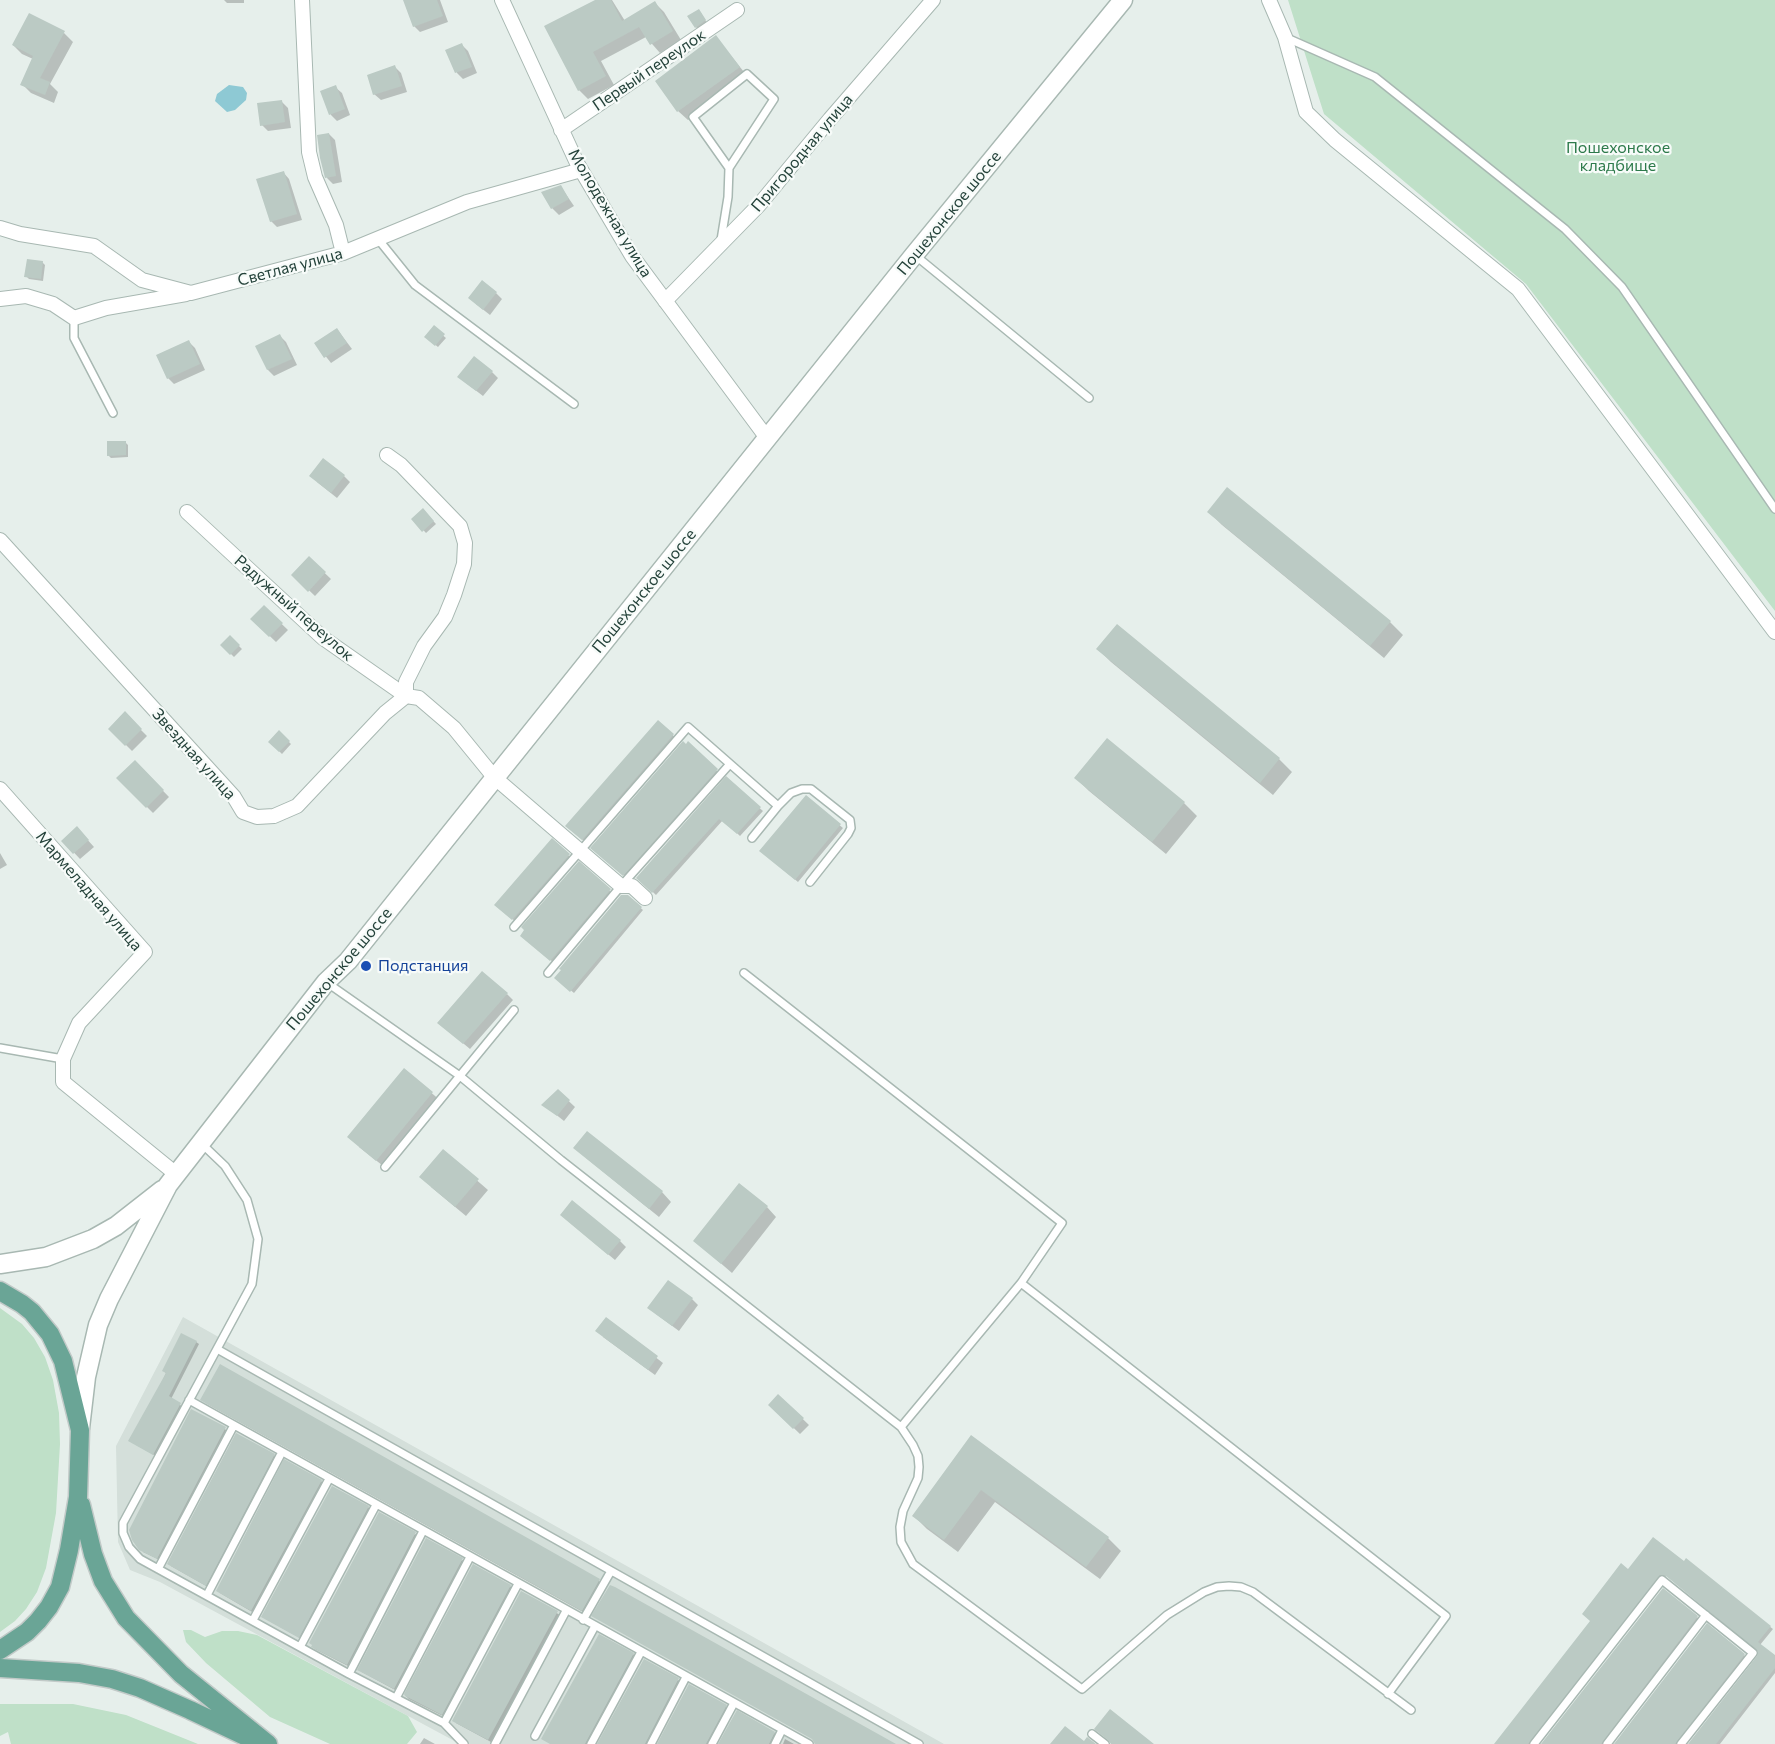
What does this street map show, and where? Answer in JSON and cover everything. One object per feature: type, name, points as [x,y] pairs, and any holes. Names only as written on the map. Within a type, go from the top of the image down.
[{"type":"main road","points":[[0,1291],[22,1304],[41,1321],[50,1334],[63,1361],[80,1430],[78,1497],[60,1587],[38,1621],[27,1632],[0,1650]]},
{"type":"main road","points":[[78,1497],[93,1554],[103,1581],[126,1618],[181,1674],[268,1744]]},
{"type":"main road","points":[[0,1668],[79,1673],[112,1679],[140,1688],[261,1744]]},
{"type":"street","points":[[302,0],[309,152],[315,177],[336,225],[343,253]]},
{"type":"street","name":"Молодежная улица","points":[[502,0],[581,170],[632,256],[767,438]]},
{"type":"street","name":"Пригородная улица","points":[[665,300],[759,205],[933,0]]},
{"type":"street","name":"Пошехонское шоссе","points":[[172,1180],[326,982],[348,961],[914,255],[1123,0]]},
{"type":"street","points":[[1269,0],[1285,37],[1306,112],[1335,140],[1518,290],[1775,632]]},
{"type":"street","name":"Первый переулок","points":[[561,130],[737,10]]},
{"type":"street","name":"Светлая улица","points":[[0,228],[20,234],[94,246],[142,280],[190,293],[343,253],[467,202],[581,170]]},
{"type":"street","points":[[0,299],[26,296],[53,303],[74,318],[106,308],[190,293]]},
{"type":"street","points":[[387,455],[401,465],[460,526],[465,543],[464,564],[454,595],[445,617],[424,646],[406,682],[406,696]]},
{"type":"street","name":"Радужный переулок","points":[[187,512],[323,638],[406,696],[419,698],[454,728],[494,777],[621,886],[632,886],[645,898]]},
{"type":"street","name":"Звездная улица","points":[[0,540],[234,797],[243,812],[257,817],[274,816],[297,806],[385,713],[406,696]]},
{"type":"street","name":"Мармеладная улица","points":[[0,789],[146,952],[79,1023],[63,1059]]},
{"type":"street","points":[[63,1059],[63,1082],[172,1180]]},
{"type":"street","points":[[0,1264],[46,1257],[93,1239],[116,1226],[172,1180]]},
{"type":"street","points":[[80,1430],[86,1377],[108,1299],[172,1180]]},
{"type":"lane","points":[[1285,37],[1375,77],[1565,229],[1622,287],[1775,508]]},
{"type":"lane","points":[[721,245],[728,197],[729,168],[774,99],[747,74],[693,117],[729,168]]},
{"type":"lane","points":[[378,239],[415,285],[574,404]]},
{"type":"lane","points":[[914,255],[1089,398]]},
{"type":"lane","points":[[74,318],[74,338],[113,413]]},
{"type":"lane","points":[[514,927],[688,727],[778,806]]},
{"type":"lane","points":[[548,973],[621,886],[729,765]]},
{"type":"lane","points":[[752,838],[791,793],[811,789],[850,820],[851,828],[810,882]]},
{"type":"lane","points":[[744,973],[1062,1223],[1021,1283],[901,1427]]},
{"type":"lane","points":[[326,982],[460,1076],[561,1160],[901,1427],[914,1445],[919,1467],[918,1478],[903,1511],[900,1527],[902,1542],[909,1559],[1082,1689],[1167,1615],[1204,1592],[1216,1587],[1229,1586],[1241,1587],[1253,1592],[1411,1710]]},
{"type":"lane","points":[[385,1167],[514,1010]]},
{"type":"lane","points":[[0,1048],[63,1059]]},
{"type":"lane","points":[[200,1142],[225,1166],[247,1200],[258,1239],[252,1284],[123,1523],[123,1533],[129,1547],[140,1559],[349,1674],[444,1723],[464,1744]]},
{"type":"lane","points":[[1021,1283],[1446,1616],[1388,1694]]},
{"type":"lane","points":[[217,1349],[919,1744]]},
{"type":"lane","points":[[189,1400],[809,1744]]},
{"type":"lane","points":[[158,1569],[234,1425]]},
{"type":"lane","points":[[207,1595],[282,1452]]},
{"type":"lane","points":[[253,1620],[329,1479]]},
{"type":"lane","points":[[300,1647],[376,1505]]},
{"type":"lane","points":[[349,1674],[423,1531]]},
{"type":"lane","points":[[396,1698],[470,1557]]},
{"type":"lane","points":[[583,1620],[611,1571]]},
{"type":"lane","points":[[1534,1744],[1662,1580],[1753,1653],[1681,1744]]},
{"type":"lane","points":[[444,1723],[518,1584]]},
{"type":"lane","points":[[495,1744],[567,1611]]},
{"type":"lane","points":[[1607,1744],[1706,1615]]},
{"type":"lane","points":[[535,1736],[595,1626]]},
{"type":"lane","points":[[591,1744],[641,1652]]},
{"type":"lane","points":[[651,1744],[686,1677]]},
{"type":"lane","points":[[712,1744],[734,1703]]},
{"type":"lane","points":[[775,1744],[782,1730]]},
{"type":"lane","points":[[1092,1734],[1105,1744]]},
{"type":"shaded area","points":[[183,1317],[944,1744],[460,1744],[160,1582],[130,1570],[118,1542],[116,1446]]},
{"type":"green space","name":"Пошехонское кладбище","points":[[1288,0],[1775,0],[1775,611],[1526,284],[1324,114]]},
{"type":"green space","points":[[0,1308],[22,1324],[34,1338],[45,1357],[53,1380],[59,1413],[60,1444],[56,1513],[46,1568],[37,1592],[26,1609],[0,1632]]},
{"type":"green space","points":[[183,1630],[191,1630],[205,1637],[222,1631],[238,1631],[257,1635],[408,1716],[417,1732],[407,1744],[330,1744],[270,1717],[206,1663],[186,1642]]},
{"type":"green space","points":[[0,1704],[73,1704],[126,1715],[198,1744],[11,1744],[8,1732],[0,1736]]},
{"type":"water","points":[[229,85],[243,87],[247,93],[246,100],[235,110],[227,112],[215,101],[217,94]]},
{"type":"building","points":[[403,0],[437,0],[443,16],[413,27]]},
{"type":"building","points":[[595,0],[611,0],[622,21],[655,1],[673,31],[650,45],[639,27],[593,52],[606,76],[578,91],[544,26]]},
{"type":"building","points":[[699,9],[706,20],[695,28],[687,16]]},
{"type":"building","points":[[29,13],[65,31],[40,78],[50,82],[45,95],[20,85],[33,56],[12,45]]},
{"type":"building","points":[[716,35],[740,67],[677,112],[655,81]]},
{"type":"building","points":[[462,43],[472,67],[455,73],[445,50]]},
{"type":"building","points":[[395,65],[402,86],[373,95],[367,75]]},
{"type":"building","points":[[336,85],[345,109],[329,115],[320,91]]},
{"type":"building","points":[[282,100],[285,122],[260,126],[257,103]]},
{"type":"building","points":[[329,133],[336,176],[325,178],[317,135]]},
{"type":"building","points":[[284,171],[297,214],[270,222],[256,179]]},
{"type":"building","points":[[561,185],[569,199],[551,209],[541,192]]},
{"type":"building","points":[[27,259],[43,261],[41,279],[24,277]]},
{"type":"building","points":[[482,280],[497,292],[483,310],[468,298]]},
{"type":"building","points":[[434,325],[445,334],[435,346],[424,337]]},
{"type":"building","points":[[337,328],[347,343],[324,358],[314,343]]},
{"type":"building","points":[[280,334],[292,359],[267,370],[255,346]]},
{"type":"building","points":[[189,340],[200,364],[167,379],[156,355]]},
{"type":"building","points":[[474,356],[493,371],[476,391],[457,377]]},
{"type":"building","points":[[107,441],[126,441],[126,455],[107,456]]},
{"type":"building","points":[[323,458],[345,475],[331,493],[309,476]]},
{"type":"building","points":[[1227,487],[1391,621],[1370,646],[1207,512]]},
{"type":"building","points":[[423,508],[434,521],[422,532],[411,519]]},
{"type":"building","points":[[309,556],[326,572],[308,592],[291,575]]},
{"type":"building","points":[[264,605],[283,623],[269,637],[250,619]]},
{"type":"building","points":[[1117,624],[1280,758],[1260,783],[1096,649]]},
{"type":"building","points":[[230,635],[240,645],[230,655],[220,645]]},
{"type":"building","points":[[125,711],[142,729],[125,746],[108,729]]},
{"type":"building","points":[[658,720],[674,734],[582,840],[565,826]]},
{"type":"building","points":[[279,730],[290,741],[279,752],[268,742]]},
{"type":"building","points":[[1107,738],[1185,802],[1152,842],[1074,778]]},
{"type":"building","points":[[683,741],[686,744],[688,741],[718,769],[623,876],[590,848]]},
{"type":"building","points":[[135,760],[164,790],[146,808],[116,778]]},
{"type":"building","points":[[726,776],[761,807],[737,834],[719,819],[652,893],[636,878]]},
{"type":"building","points":[[806,795],[841,824],[795,880],[759,851]]},
{"type":"building","points":[[77,826],[89,840],[73,854],[61,841]]},
{"type":"building","points":[[552,838],[570,854],[512,920],[494,905]]},
{"type":"building","points":[[579,861],[611,889],[550,961],[520,936],[524,930],[521,927]]},
{"type":"building","points":[[621,895],[628,895],[642,907],[570,992],[554,978]]},
{"type":"building","points":[[482,971],[508,993],[463,1044],[437,1023]]},
{"type":"building","points":[[404,1068],[433,1092],[376,1161],[347,1137]]},
{"type":"building","points":[[558,1089],[570,1100],[557,1116],[541,1105]]},
{"type":"building","points":[[587,1131],[663,1191],[649,1209],[573,1148]]},
{"type":"building","points":[[443,1149],[479,1179],[455,1207],[419,1177]]},
{"type":"building","points":[[739,1183],[768,1206],[721,1264],[693,1241]]},
{"type":"building","points":[[572,1200],[621,1240],[608,1255],[560,1215]]},
{"type":"building","points":[[668,1280],[693,1298],[672,1326],[647,1308]]},
{"type":"building","points":[[606,1317],[658,1356],[648,1370],[595,1331]]},
{"type":"building","points":[[181,1333],[197,1341],[169,1396],[181,1403],[153,1455],[128,1441],[166,1373],[162,1371]]},
{"type":"building","points":[[220,1364],[600,1579],[582,1611],[200,1400]]},
{"type":"building","points":[[778,1394],[804,1418],[793,1429],[768,1405]]},
{"type":"building","points":[[191,1409],[226,1427],[157,1559],[139,1550],[129,1530]]},
{"type":"building","points":[[236,1433],[275,1454],[206,1586],[167,1564]]},
{"type":"building","points":[[971,1435],[1109,1537],[1086,1567],[981,1490],[944,1540],[912,1516]]},
{"type":"building","points":[[284,1459],[322,1480],[251,1611],[216,1591]]},
{"type":"building","points":[[332,1486],[369,1506],[299,1638],[261,1617]]},
{"type":"building","points":[[379,1512],[416,1532],[347,1665],[311,1647],[309,1643]]},
{"type":"building","points":[[1653,1537],[1684,1561],[1686,1558],[1771,1626],[1758,1642],[1775,1655],[1775,1668],[1716,1744],[1688,1744],[1758,1652],[1666,1576],[1660,1575],[1528,1744],[1494,1744],[1590,1621],[1582,1614],[1621,1563],[1628,1569]]},
{"type":"building","points":[[426,1538],[463,1558],[394,1689],[357,1670]]},
{"type":"building","points":[[473,1564],[511,1585],[442,1715],[404,1694]]},
{"type":"building","points":[[610,1585],[896,1744],[815,1744],[812,1739],[591,1616]]},
{"type":"building","points":[[1663,1588],[1698,1616],[1601,1744],[1541,1744]]},
{"type":"building","points":[[521,1591],[558,1611],[488,1740],[452,1721]]},
{"type":"building","points":[[1707,1623],[1745,1654],[1675,1744],[1614,1744]]},
{"type":"building","points":[[599,1634],[634,1653],[585,1744],[550,1744],[541,1739]]},
{"type":"building","points":[[644,1659],[679,1678],[645,1744],[597,1744]]},
{"type":"building","points":[[689,1684],[727,1705],[706,1744],[657,1744]]},
{"type":"building","points":[[1110,1709],[1154,1744],[1111,1744],[1094,1729]]},
{"type":"building","points":[[737,1710],[775,1732],[769,1744],[718,1744]]},
{"type":"building","points":[[1065,1726],[1084,1741],[1087,1737],[1096,1744],[1050,1744]]},
{"type":"place","name":"Подстанция","points":[[366,966]]}]
